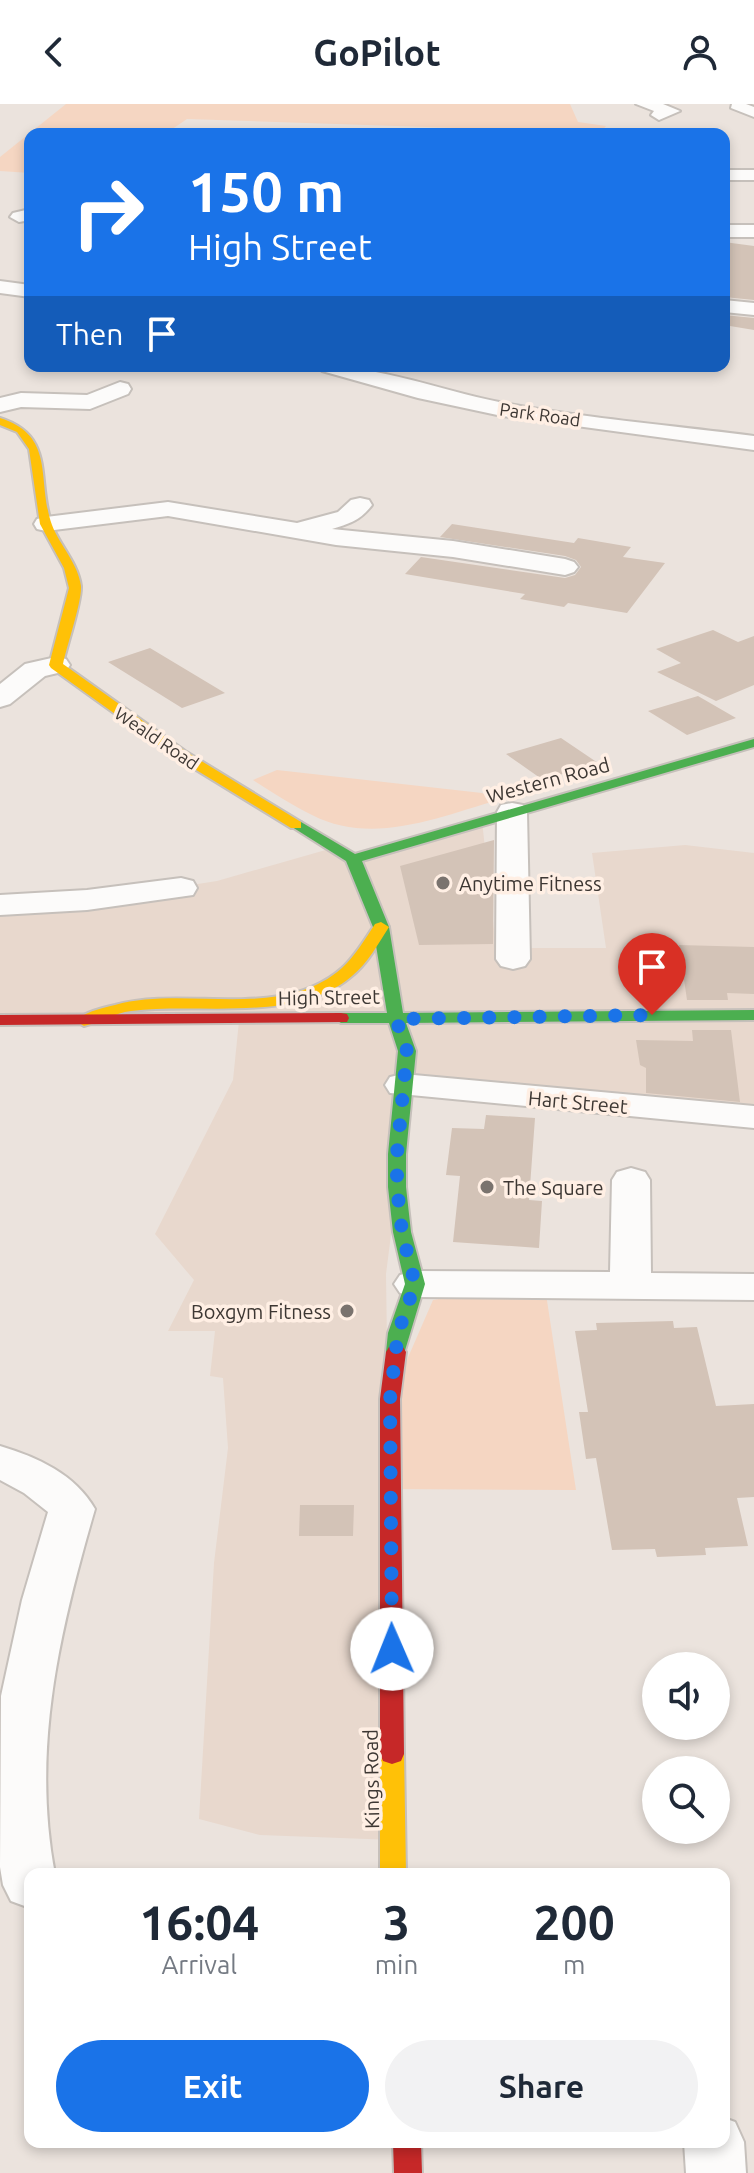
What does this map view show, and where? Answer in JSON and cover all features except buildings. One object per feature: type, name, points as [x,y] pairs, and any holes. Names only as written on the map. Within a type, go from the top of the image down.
[{"type":"street","points":[[644,104],[672,111],[659,115]]},
{"type":"street","points":[[739,104],[739,108],[754,112]]},
{"type":"street","points":[[730,175],[754,175]]},
{"type":"street","points":[[730,231],[754,231]]},
{"type":"street","points":[[730,307],[754,309]]},
{"type":"street","name":"Park Road","points":[[353,372],[477,404],[754,443]]},
{"type":"street","points":[[0,405],[21,400],[90,402],[120,389]]},
{"type":"street","points":[[0,421],[21,430],[34,449],[46,524],[70,568],[75,588],[45,667],[0,698]]},
{"type":"street","points":[[296,531],[347,517],[360,505]]},
{"type":"street","points":[[46,524],[168,509],[296,531],[453,549],[565,567]]},
{"type":"street","points":[[0,664],[45,667]]},
{"type":"street","name":"Weald Road","points":[[45,667],[180,754],[353,859]]},
{"type":"street","name":"Western Road","points":[[353,859],[754,743]]},
{"type":"street","points":[[512,812],[513,959]]},
{"type":"street","points":[[353,859],[381,927],[396,1019],[407,1051],[397,1187],[402,1232],[415,1284],[754,1287]]},
{"type":"street","points":[[0,905],[87,900],[181,888]]},
{"type":"street","points":[[84,1021],[130,1006],[250,1004],[305,994],[351,971],[372,945],[381,927]]},
{"type":"street","name":"High Street","points":[[0,1020],[754,1015]]},
{"type":"street","name":"Hart Street","points":[[403,1085],[754,1117]]},
{"type":"street","points":[[630,1284],[631,1180]]},
{"type":"street","name":"Kings Road","points":[[393,1868],[390,1399],[398,1333],[415,1284]]},
{"type":"street","points":[[0,1462],[33,1476],[62,1495],[72,1509],[54,1557],[6,1732],[3,1768],[7,1800],[15,1846],[24,1869]]},
{"type":"street","points":[[407,2148],[408,2173]]},
{"type":"street","points":[[714,2148],[716,2173]]},
{"type":"shaded area","points":[[66,104],[570,104],[578,122],[606,126],[456,128],[187,119],[174,128],[36,128]]},
{"type":"shaded area","points":[[24,138],[24,173],[0,171],[0,157]]},
{"type":"shaded area","points":[[277,770],[482,793],[498,800],[405,826],[358,828],[335,824],[312,815],[253,780]]},
{"type":"shaded area","points":[[482,821],[496,948],[606,948],[592,853],[685,845],[754,853],[754,1117],[403,1085],[397,1188],[386,1274],[394,1840],[260,1835],[199,1819],[214,1563],[228,1448],[223,1378],[210,1376],[215,1331],[168,1331],[194,1280],[155,1234],[233,1080],[239,1021],[0,1020],[0,905],[47,912],[114,907],[115,897],[217,881],[336,847],[353,859]]},
{"type":"shaded area","points":[[544,1281],[576,1490],[389,1489],[390,1399],[433,1300]]},
{"type":"traffic: fast","points":[[353,859],[754,743]]},
{"type":"traffic: fast","points":[[296,825],[353,859],[381,927],[396,1019],[407,1051],[397,1154],[397,1187],[402,1232],[415,1284],[398,1333],[396,1352]]},
{"type":"traffic: fast","points":[[341,1018],[754,1015]]},
{"type":"traffic: slow","points":[[0,421],[21,430],[34,449],[46,524],[70,568],[75,588],[56,665],[180,754],[296,825]]},
{"type":"traffic: slow","points":[[84,1021],[131,1006],[260,1002],[310,992],[348,971],[381,927]]},
{"type":"traffic: slow","points":[[392,1754],[393,1868]]},
{"type":"traffic: jam","points":[[0,1020],[341,1018]]},
{"type":"traffic: jam","points":[[392,1754],[390,1399],[396,1352]]},
{"type":"traffic: jam","points":[[407,2148],[408,2173]]},
{"type":"place","name":"Anytime Fitness","points":[[443,883]]},
{"type":"place","name":"The Square","points":[[487,1187]]},
{"type":"place","name":"Boxgym Fitness","points":[[347,1311]]},
{"type":"route","points":[[392,1649],[390,1399],[398,1333],[415,1284],[402,1232],[397,1187],[397,1154],[407,1051],[396,1019],[652,1015]]}]
